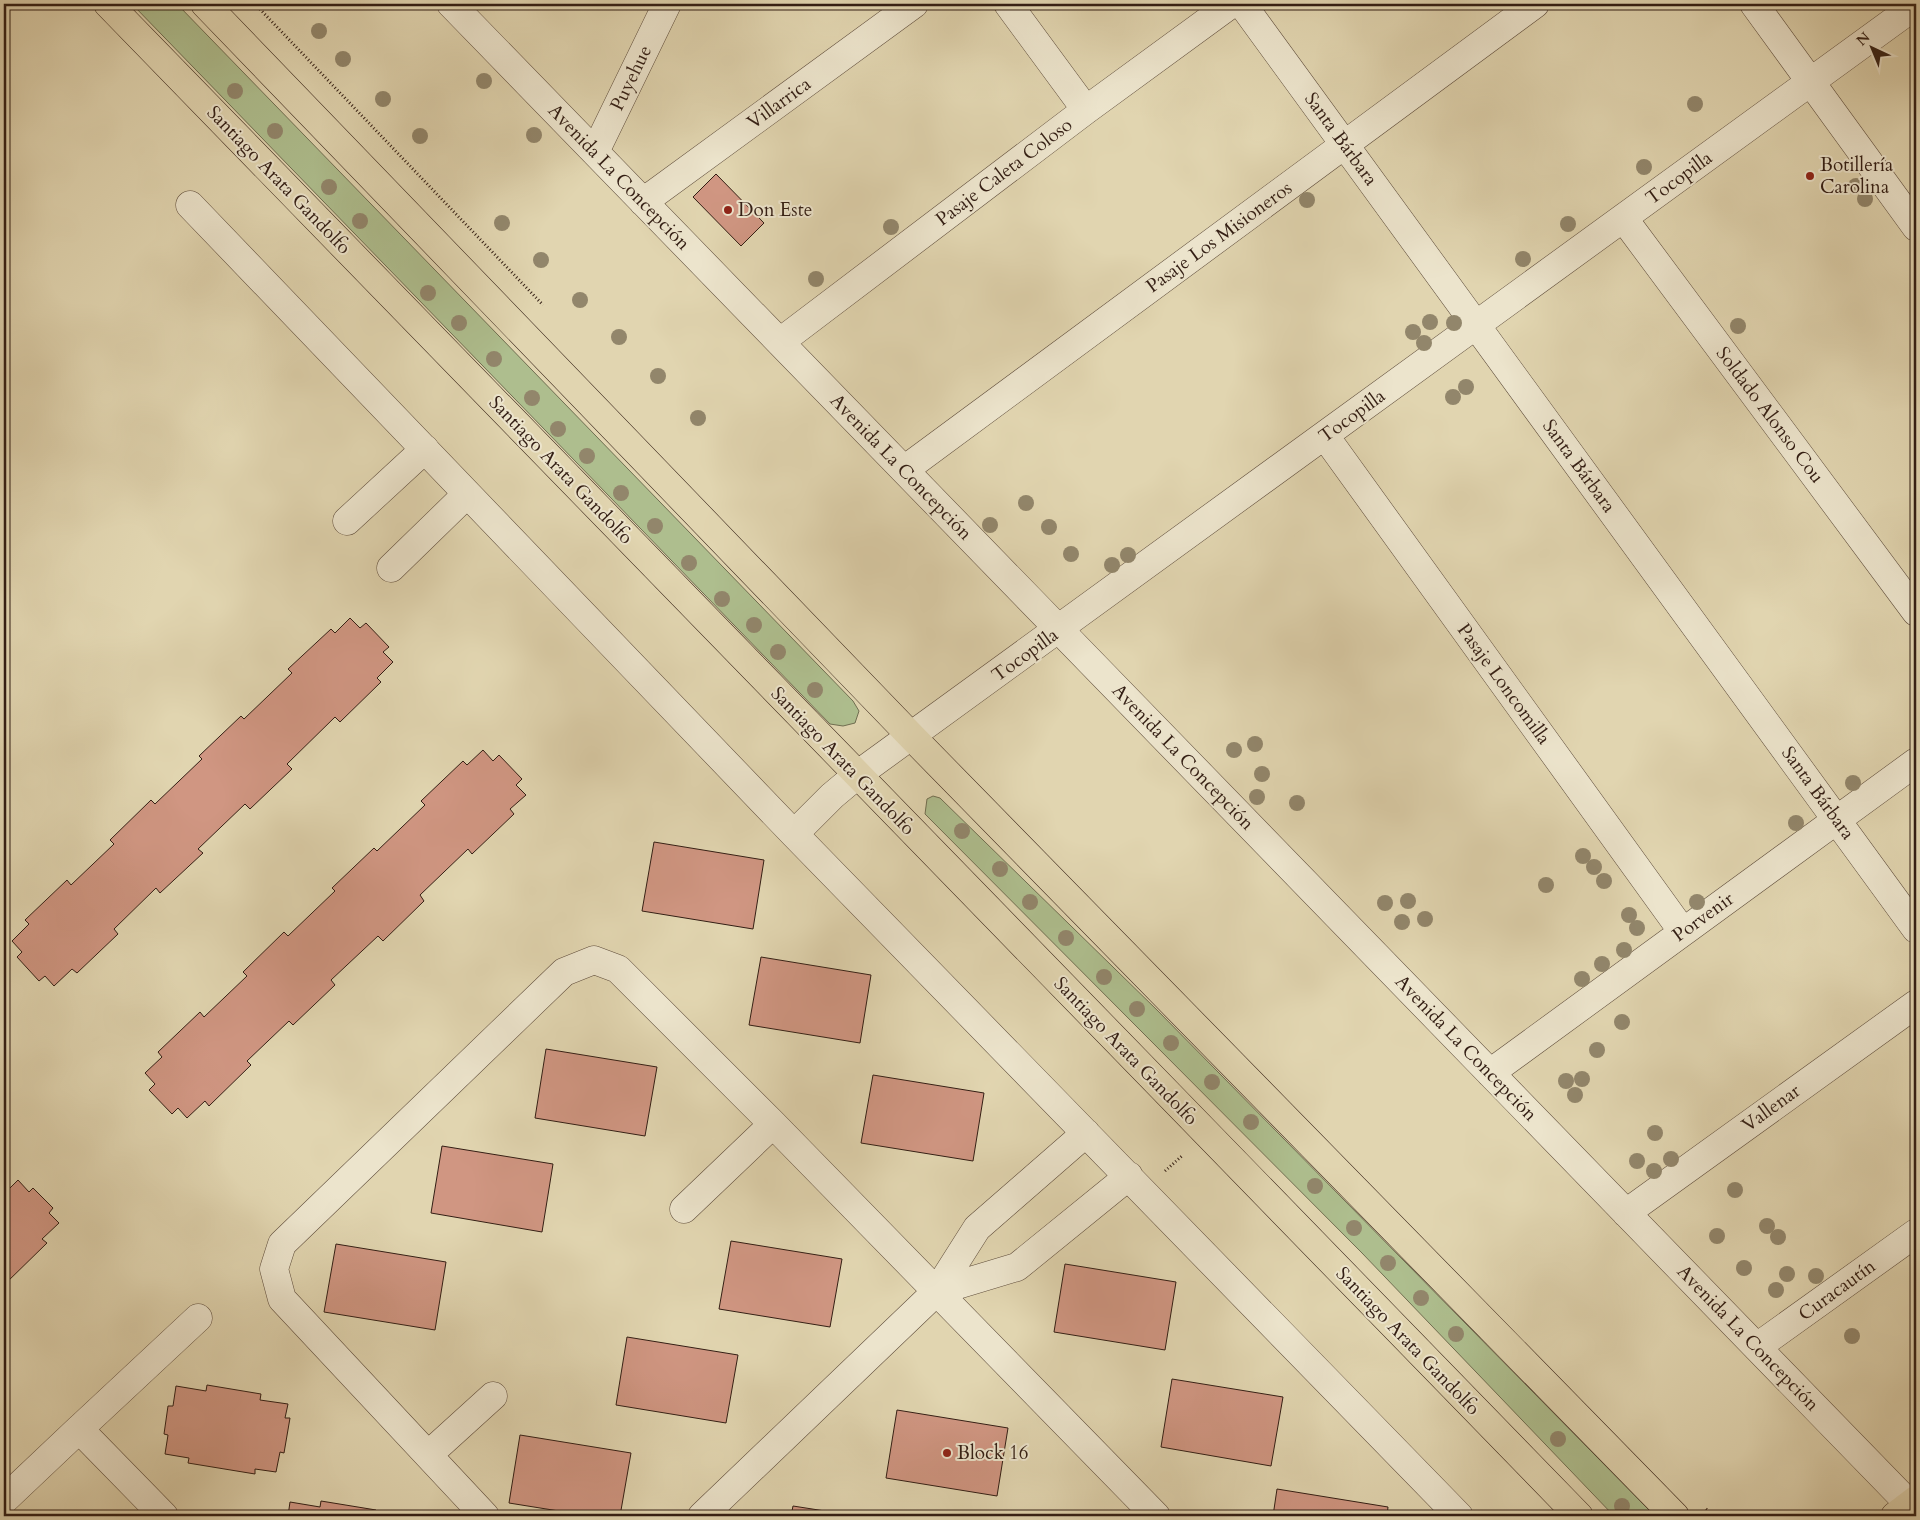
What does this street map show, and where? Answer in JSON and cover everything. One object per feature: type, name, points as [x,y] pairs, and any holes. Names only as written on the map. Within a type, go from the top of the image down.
[{"type":"main road","name":"Santiago Arata Gandolfo","points":[[108,4],[1579,1516]]},
{"type":"main road","points":[[205,4],[912,737],[1675,1516]]},
{"type":"street","name":"Avenida La Concepción","points":[[451,4],[1757,1347],[1910,1508]]},
{"type":"street","name":"Puyehue","points":[[595,152],[668,4]]},
{"type":"street","name":"Villarrica","points":[[643,202],[914,4]]},
{"type":"street","points":[[1008,4],[1086,110]]},
{"type":"street","name":"Pasaje Caleta Coloso","points":[[780,342],[1086,110],[1231,4]]},
{"type":"street","name":"Santa Bárbara","points":[[1242,4],[1838,819],[1916,929]]},
{"type":"street","name":"Pasaje Los Misioneros","points":[[904,470],[1535,4]]},
{"type":"street","points":[[1754,4],[1916,227]]},
{"type":"street","name":"Tocopilla","points":[[794,834],[832,796],[857,775],[912,737],[1916,6]]},
{"type":"street","points":[[190,205],[794,834],[1459,1516]]},
{"type":"street","name":"Soldado Alonso Cou","points":[[1624,219],[1916,612]]},
{"type":"street","name":"Pasaje Loncomilla","points":[[1325,436],[1683,932]]},
{"type":"street","points":[[347,521],[424,449]]},
{"type":"street","points":[[391,568],[467,494]]},
{"type":"street","name":"Porvenir","points":[[1490,1073],[1916,762]]},
{"type":"street","points":[[485,1516],[282,1299],[274,1270],[282,1244],[564,972],[594,960],[618,969],[773,1124],[1156,1516]]},
{"type":"street","name":"Vallenar","points":[[1626,1212],[1916,1004]]},
{"type":"street","points":[[684,1210],[773,1124]]},
{"type":"street","points":[[702,1516],[937,1291],[978,1228],[1086,1133]]},
{"type":"street","points":[[937,1291],[1017,1267],[1129,1176]]},
{"type":"street","name":"Curacautín","points":[[1757,1347],[1916,1233]]},
{"type":"street","points":[[4,1500],[198,1318]]},
{"type":"street","points":[[428,1455],[493,1396]]},
{"type":"street","points":[[79,1429],[164,1516]]},
{"type":"green space","points":[[132,4],[177,4],[853,701],[859,711],[855,723],[843,726],[830,724]]},
{"type":"green space","points":[[933,796],[940,798],[1157,1010],[1655,1516],[1614,1516],[1362,1253],[925,814],[927,799]]},
{"type":"building","name":"Don Este","points":[[716,174],[764,223],[741,246],[693,197]]},
{"type":"building","points":[[350,618],[360,628],[366,623],[389,647],[383,652],[393,662],[377,678],[381,682],[340,722],[335,717],[287,764],[292,769],[250,809],[245,804],[198,849],[203,853],[160,893],[156,888],[114,929],[118,934],[77,973],[72,969],[54,986],[45,976],[39,981],[17,957],[22,952],[12,941],[29,924],[25,920],[67,880],[71,885],[114,844],[110,840],[151,800],[155,804],[202,759],[199,756],[241,716],[244,719],[292,673],[288,669],[331,629],[335,633]]},
{"type":"building","points":[[483,750],[493,761],[499,755],[522,779],[516,785],[526,795],[510,809],[514,814],[472,854],[468,849],[420,895],[424,901],[383,941],[378,936],[331,980],[335,985],[293,1025],[289,1021],[247,1061],[251,1065],[209,1106],[205,1101],[187,1118],[178,1108],[172,1114],[149,1090],[155,1084],[145,1073],[162,1057],[158,1052],[200,1012],[204,1017],[247,976],[243,972],[284,932],[288,936],[335,891],[332,888],[374,848],[377,851],[425,805],[421,801],[463,761],[467,765]]},
{"type":"building","points":[[654,842],[764,860],[753,929],[642,911]]},
{"type":"building","points":[[761,957],[871,975],[860,1043],[749,1025]]},
{"type":"building","points":[[546,1049],[657,1067],[645,1136],[535,1118]]},
{"type":"building","points":[[873,1075],[984,1093],[973,1161],[861,1143]]},
{"type":"building","points":[[442,1146],[553,1164],[542,1232],[431,1213]]},
{"type":"building","points":[[18,1180],[29,1192],[33,1188],[53,1208],[49,1213],[59,1223],[42,1239],[47,1243],[4,1285],[4,1194]]},
{"type":"building","points":[[731,1241],[842,1259],[830,1327],[719,1309]]},
{"type":"building","points":[[336,1244],[446,1262],[435,1330],[324,1312]]},
{"type":"building","points":[[1065,1264],[1176,1282],[1165,1350],[1054,1332]]},
{"type":"building","points":[[627,1337],[738,1355],[726,1423],[616,1405]]},
{"type":"building","points":[[1172,1379],[1283,1397],[1271,1466],[1161,1447]]},
{"type":"building","points":[[207,1385],[261,1394],[260,1400],[288,1404],[285,1418],[290,1418],[284,1453],[280,1452],[276,1472],[255,1469],[255,1474],[188,1463],[189,1458],[165,1454],[168,1435],[164,1434],[168,1406],[173,1406],[176,1386],[206,1391]]},
{"type":"building","name":"Block 16","points":[[897,1410],[1008,1428],[997,1496],[886,1478]]},
{"type":"building","points":[[520,1435],[631,1453],[620,1516],[590,1516],[509,1503]]},
{"type":"building","points":[[1277,1489],[1388,1507],[1387,1516],[1273,1516]]},
{"type":"building","points":[[321,1501],[376,1510],[374,1516],[288,1516],[290,1502],[320,1507]]},
{"type":"building","points":[[793,1506],[857,1516],[791,1516]]},
{"type":"place","name":"Botillería Carolina","points":[[1810,176]]},
{"type":"place","name":"Don Este","points":[[728,210]]},
{"type":"place","name":"Block 16","points":[[947,1453]]}]
